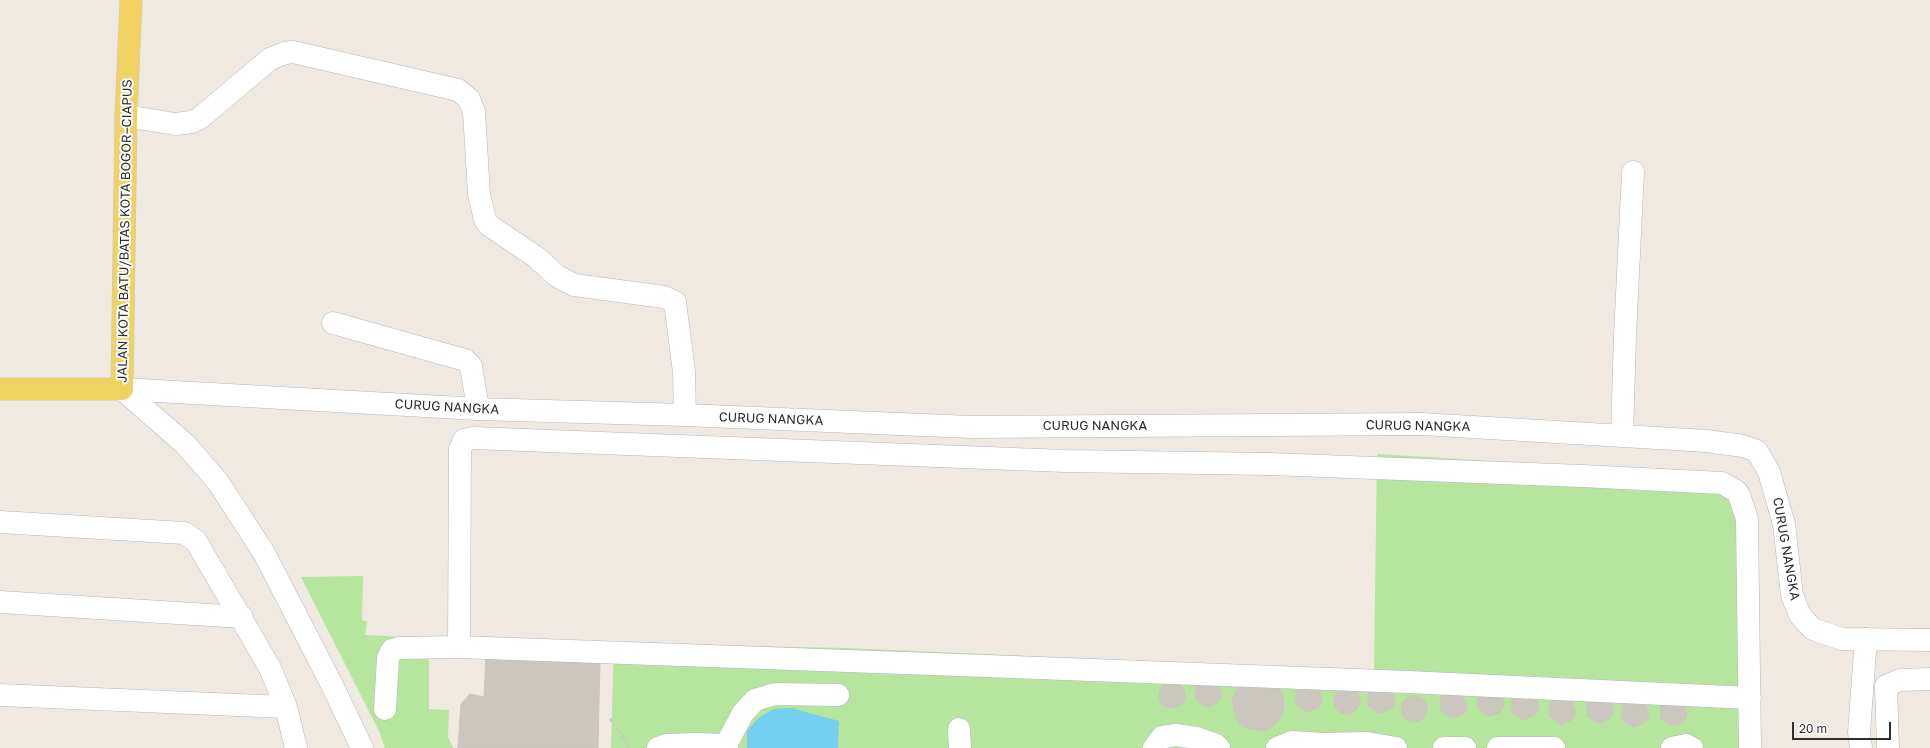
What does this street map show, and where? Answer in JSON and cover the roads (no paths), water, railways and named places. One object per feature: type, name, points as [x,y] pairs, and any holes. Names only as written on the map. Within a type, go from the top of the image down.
[{"type":"main road","name":"JALAN KOTA BATU/BATAS KOTA BOGOR–CIAPUS","points":[[0,389],[122,389],[126,116],[131,0]]},
{"type":"street","points":[[126,116],[175,124],[192,122],[200,118],[270,59],[285,52],[293,52],[458,90],[469,99],[474,112],[479,194],[485,220],[490,226],[536,257],[557,276],[574,285],[664,297],[675,302],[684,372],[685,415]]},
{"type":"street","points":[[1622,436],[1625,335],[1633,172]]},
{"type":"street","points":[[333,323],[465,360],[471,366],[478,409]]},
{"type":"street","points":[[122,389],[186,445],[218,482],[264,553],[332,685],[362,748]]},
{"type":"street","name":"CURUG NANGKA","points":[[122,389],[478,409],[685,415],[970,427],[1422,424],[1707,441],[1742,446],[1757,451],[1769,472],[1784,524],[1792,595],[1800,615],[1813,629],[1842,639],[1930,640]]},
{"type":"street","points":[[459,647],[460,449],[464,440],[473,438],[1065,461],[1270,464],[1722,483],[1736,491],[1743,503],[1747,519],[1750,748]]},
{"type":"street","points":[[0,522],[184,533],[196,541],[242,617],[270,668],[286,707],[296,748]]},
{"type":"street","points":[[0,602],[242,617]]},
{"type":"street","points":[[1861,748],[1859,732],[1866,639]]},
{"type":"street","points":[[385,708],[388,658],[392,650],[399,648],[459,647],[1416,682],[1750,698]]},
{"type":"street","points":[[1888,748],[1886,686],[1900,680],[1930,679]]},
{"type":"street","points":[[658,748],[666,745],[726,746],[743,713],[755,700],[775,694],[838,695]]},
{"type":"street","points":[[0,695],[286,707]]},
{"type":"street","points":[[1154,748],[1162,737],[1176,735],[1196,738],[1216,745],[1219,748]]},
{"type":"street","points":[[1276,748],[1292,742],[1323,744],[1367,743],[1396,748]]},
{"type":"street","points":[[1672,748],[1686,745],[1692,748]]},
{"type":"street","points":[[1444,748],[1465,748]]},
{"type":"street","points":[[1498,748],[1549,748]]},
{"type":"water","points":[[791,708],[839,721],[838,748],[747,748],[747,731],[758,718],[774,709]]}]
